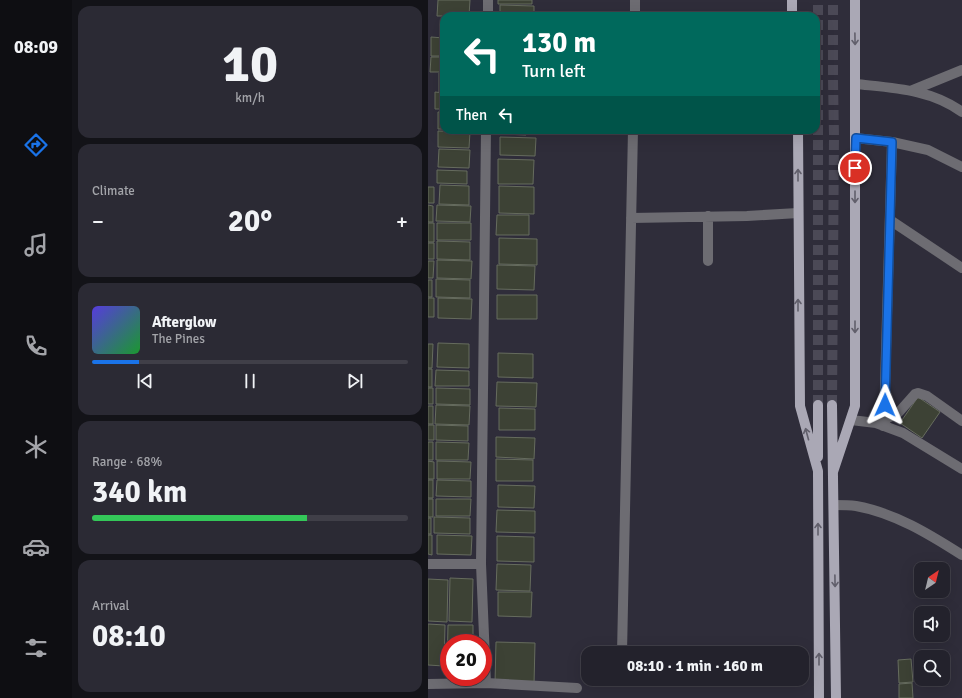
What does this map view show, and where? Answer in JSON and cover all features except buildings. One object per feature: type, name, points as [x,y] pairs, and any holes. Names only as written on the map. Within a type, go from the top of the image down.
[{"type":"main road","points":[[792,0],[792,12]]},
{"type":"main road","points":[[833,472],[855,406],[855,0]]},
{"type":"main road","points":[[798,134],[800,406],[818,471]]},
{"type":"main road","points":[[818,405],[820,698]]},
{"type":"main road","points":[[832,405],[836,698]]},
{"type":"street","points":[[488,0],[488,12]]},
{"type":"street","points":[[635,0],[635,12]]},
{"type":"street","points":[[913,90],[962,70]]},
{"type":"street","points":[[856,84],[913,90],[936,97],[962,112]]},
{"type":"street","points":[[484,634],[481,564],[486,134]]},
{"type":"street","points":[[622,646],[633,134]]},
{"type":"street","points":[[856,138],[892,142],[928,150],[962,167]]},
{"type":"street","points":[[884,423],[892,142]]},
{"type":"street","points":[[631,218],[798,213]]},
{"type":"street","points":[[708,216],[708,261]]},
{"type":"street","points":[[890,220],[962,268]]},
{"type":"street","points":[[884,423],[898,412],[915,394],[918,393],[926,396],[962,421]]},
{"type":"street","points":[[851,420],[884,423],[962,469]]},
{"type":"street","points":[[834,505],[856,506],[888,515],[933,536],[962,555]]},
{"type":"street","points":[[428,564],[481,564]]},
{"type":"street","points":[[492,683],[578,688]]},
{"type":"street","points":[[428,684],[440,684]]},
{"type":"tunnel","points":[[818,0],[818,12]]},
{"type":"tunnel","points":[[832,405],[834,136],[833,0]]},
{"type":"tunnel","points":[[818,134],[818,405]]},
{"type":"route","points":[[855,168],[856,138],[892,142],[885,405]]}]
